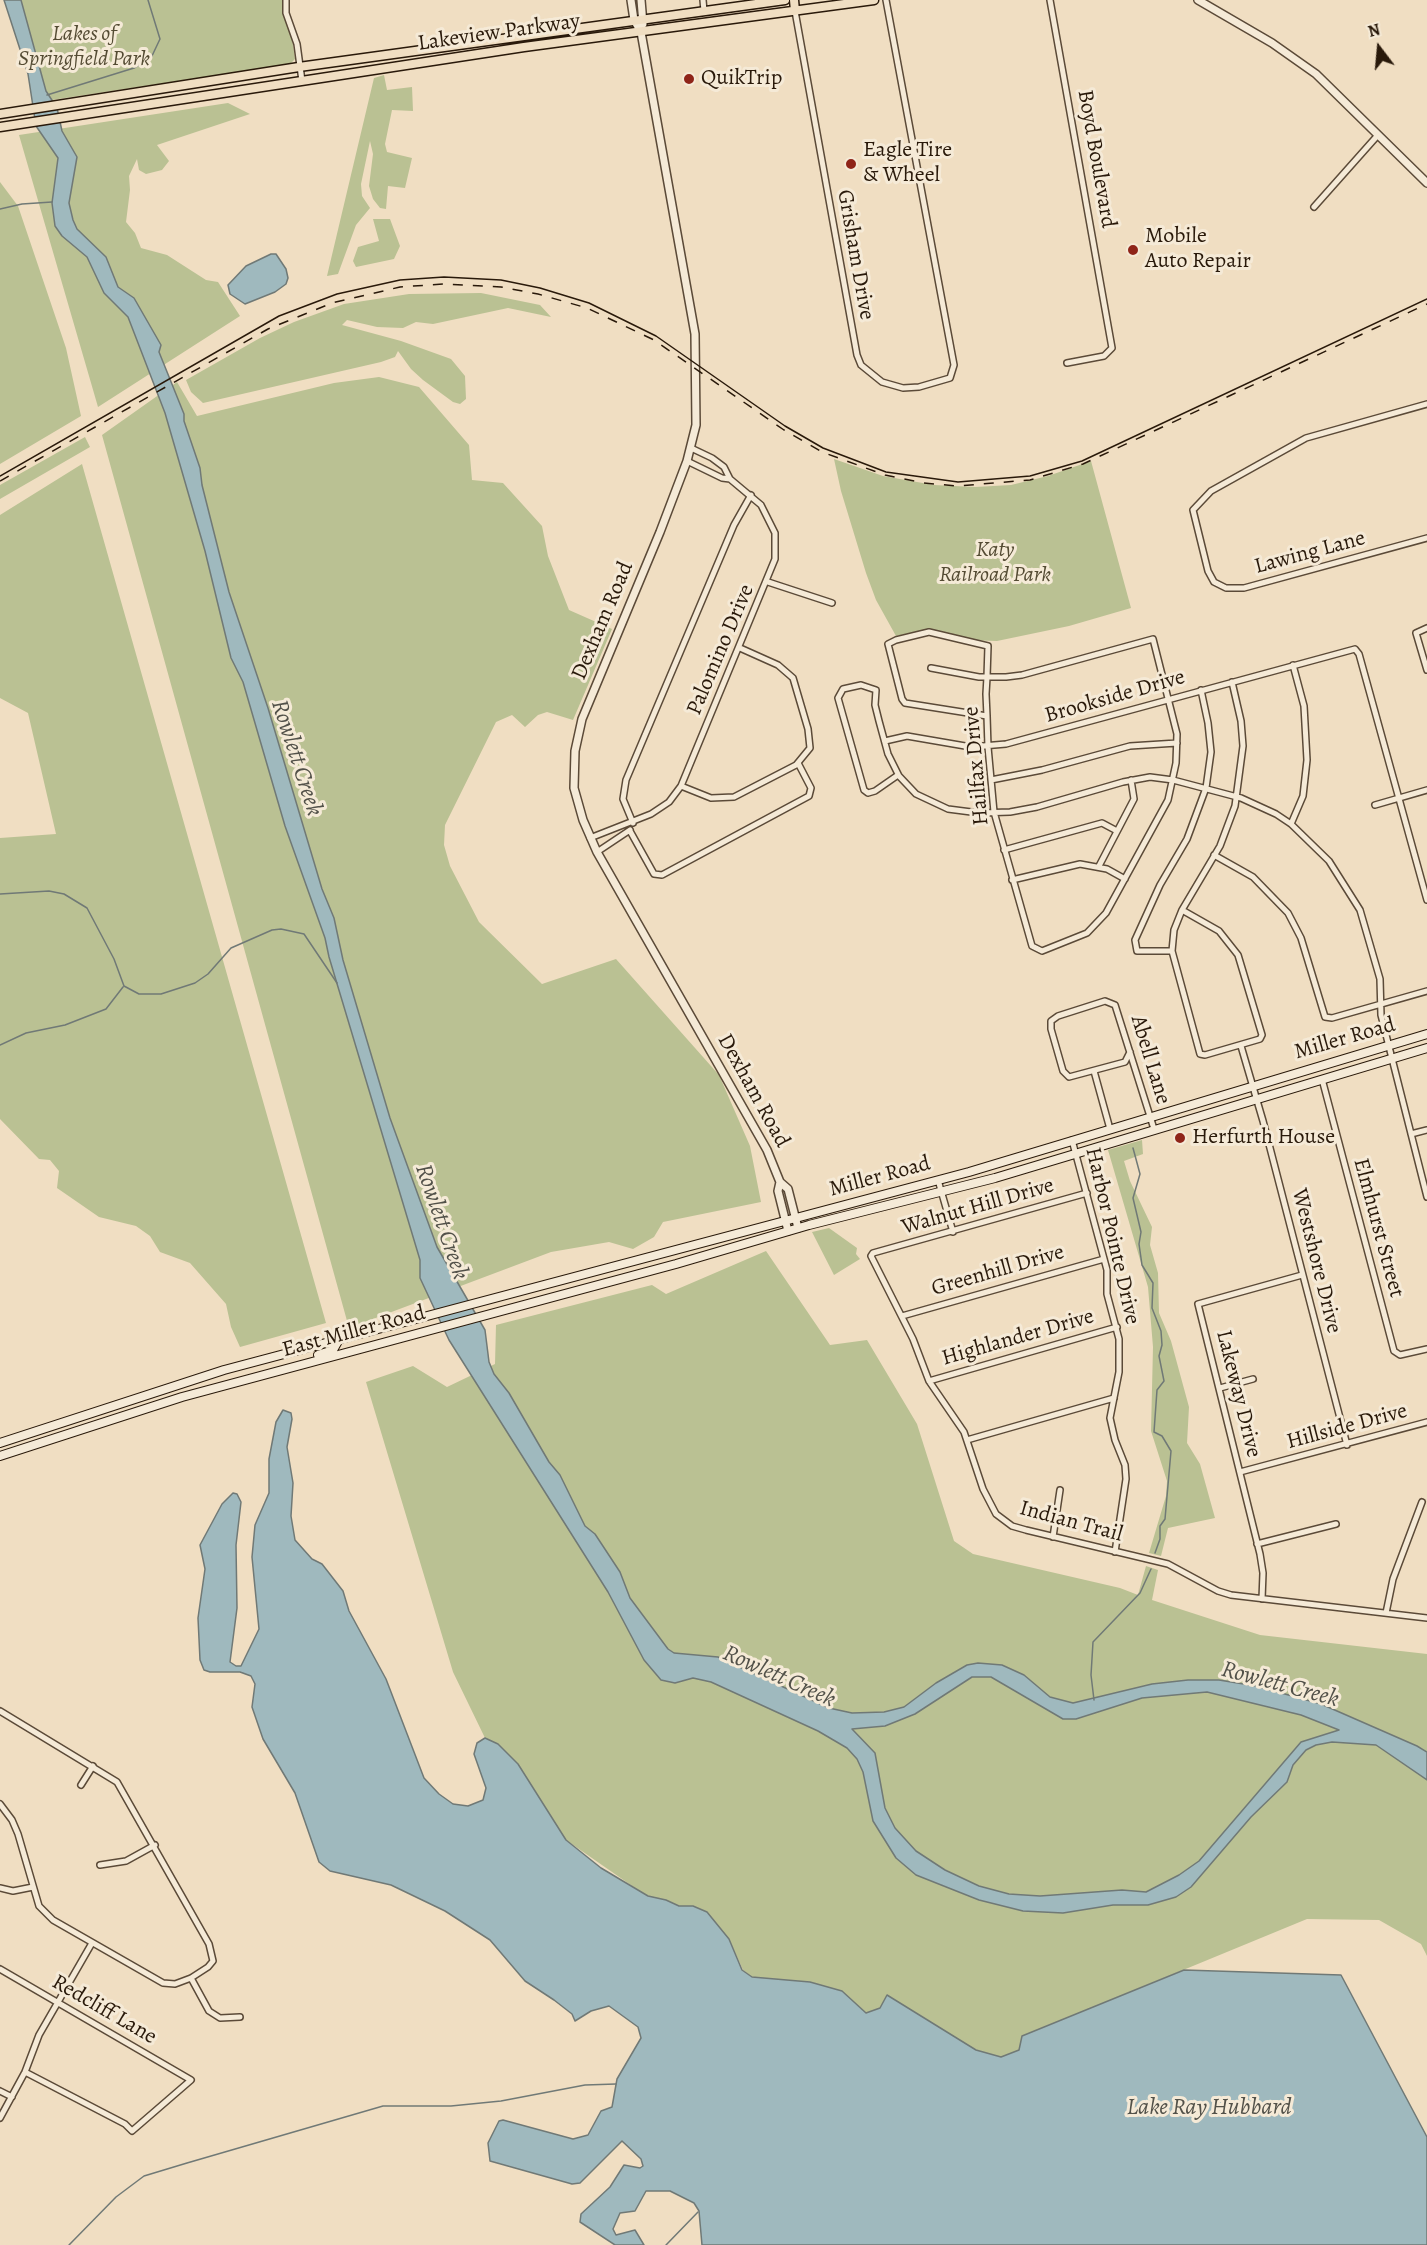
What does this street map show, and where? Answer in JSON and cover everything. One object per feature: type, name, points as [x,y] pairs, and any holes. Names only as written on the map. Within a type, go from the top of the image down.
[{"type":"main road","name":"Lakeview Parkway","points":[[0,114],[300,67],[785,0]]},
{"type":"main road","points":[[794,0],[795,10]]},
{"type":"main road","name":"Lakeview Parkway","points":[[0,128],[414,63],[874,0]]},
{"type":"main road","points":[[413,51],[414,63]]},
{"type":"main road","name":"Miller Road","points":[[338,1341],[938,1180],[1427,1034]]},
{"type":"main road","name":"Miller Road","points":[[788,1231],[942,1193],[1427,1048]]},
{"type":"main road","points":[[1202,1102],[1206,1113]]},
{"type":"main road","points":[[1154,1117],[1157,1128]]},
{"type":"main road","name":"East Miller Road","points":[[0,1456],[182,1397],[676,1264],[788,1231]]},
{"type":"main road","points":[[301,1364],[309,1358],[333,1350],[338,1341]]},
{"type":"main road","name":"East Miller Road","points":[[0,1443],[244,1365],[338,1341]]},
{"type":"main road","points":[[244,1365],[248,1379]]},
{"type":"street","points":[[286,0],[286,9],[295,36],[302,81]]},
{"type":"street","name":"Dexham Road","points":[[631,0],[639,20],[695,334],[697,412],[687,460],[578,730],[573,763],[574,788],[590,838],[597,852],[767,1150],[780,1182],[788,1189],[798,1228]]},
{"type":"street","name":"Dexham Road","points":[[639,20],[641,0]]},
{"type":"street","points":[[703,0],[704,11]]},
{"type":"street","name":"Grisham Drive","points":[[795,10],[853,337],[861,365],[876,378],[903,388],[947,381],[954,372],[886,0]]},
{"type":"street","name":"Boyd Boulevard","points":[[1050,0],[1112,342],[1110,352],[1104,356],[1067,363]]},
{"type":"street","points":[[1198,0],[1295,58],[1329,85],[1427,183]]},
{"type":"street","points":[[1314,207],[1378,135]]},
{"type":"street","name":"Lawing Lane","points":[[1427,404],[1306,438],[1202,497],[1193,510],[1208,572],[1214,582],[1226,588],[1244,588],[1427,538]]},
{"type":"street","name":"Palomino Drive","points":[[590,838],[621,825],[633,823],[662,807],[681,786],[768,582],[775,559],[776,541],[767,514],[751,495],[730,479],[718,462],[691,448]]},
{"type":"street","name":"Palomino Drive","points":[[687,460],[722,478],[730,479]]},
{"type":"street","points":[[597,852],[630,831],[633,823],[623,799],[626,780],[734,525],[751,495]]},
{"type":"street","points":[[768,582],[817,596],[832,603]]},
{"type":"street","points":[[1427,628],[1416,633],[1427,670]]},
{"type":"street","name":"Hailfax Drive","points":[[987,716],[905,704],[888,648],[896,640],[929,632],[988,645],[987,747],[994,812],[1012,880],[1035,950],[1042,951],[1056,947],[1087,933],[1106,913],[1125,879]]},
{"type":"street","points":[[931,668],[987,677],[1022,675],[1153,639],[1175,722],[1177,743],[1173,780],[1159,821],[1125,879],[1099,866],[1080,864],[1062,866],[1012,880]]},
{"type":"street","points":[[681,786],[711,798],[734,797],[798,763],[807,753],[811,743],[793,678],[778,665],[740,648]]},
{"type":"street","name":"Brookside Drive","points":[[885,741],[907,736],[958,746],[987,747],[1022,741],[1351,649],[1357,650],[1359,654],[1398,798]]},
{"type":"street","points":[[1291,824],[1303,796],[1307,760],[1304,706],[1293,665]]},
{"type":"street","points":[[1182,910],[1219,931],[1238,955],[1262,1035],[1257,1041],[1205,1055],[1200,1054],[1172,951],[1174,930],[1182,910],[1224,837],[1236,796],[1241,768],[1242,733],[1232,682]]},
{"type":"street","points":[[898,775],[875,791],[864,790],[838,698],[843,689],[861,685],[876,690],[875,705],[898,775],[916,794],[938,806],[964,812],[994,812],[1037,807],[1131,780],[1150,777],[1173,780],[1236,796],[1266,809],[1291,824],[1329,861],[1360,910],[1380,979],[1379,1004],[1427,1197]]},
{"type":"street","points":[[1172,951],[1137,951],[1135,940],[1160,885],[1187,839],[1206,788],[1211,752],[1201,690]]},
{"type":"street","points":[[991,780],[1042,770],[1130,746],[1177,743]]},
{"type":"street","points":[[630,831],[654,874],[662,875],[809,796],[811,788],[798,763]]},
{"type":"street","points":[[1099,866],[1134,799],[1131,780]]},
{"type":"street","points":[[1375,805],[1427,790]]},
{"type":"street","points":[[1398,798],[1427,900]]},
{"type":"street","points":[[1004,850],[1102,823],[1117,831]]},
{"type":"street","points":[[1214,855],[1253,877],[1288,913],[1301,938],[1326,1017],[1427,991]]},
{"type":"street","name":"Abell Lane","points":[[1094,1071],[1074,1076],[1065,1075],[1051,1029],[1051,1021],[1067,1013],[1106,1001],[1112,1002],[1119,1011],[1130,1052],[1154,1117]]},
{"type":"street","name":"Westshore Drive","points":[[1241,1046],[1347,1445]]},
{"type":"street","points":[[1110,1129],[1094,1071],[1125,1062],[1130,1052]]},
{"type":"street","name":"Elmhurst Street","points":[[1322,1079],[1394,1351],[1400,1355],[1427,1348]]},
{"type":"street","points":[[1410,1134],[1427,1130]]},
{"type":"street","name":"Harbor Pointe Drive","points":[[1072,1140],[1104,1258],[1107,1294],[1117,1327],[1119,1366],[1111,1427],[1125,1465],[1126,1479],[1114,1552]]},
{"type":"street","points":[[938,1180],[953,1232]]},
{"type":"street","name":"Dexham Road","points":[[780,1182],[778,1191],[788,1231]]},
{"type":"street","name":"Walnut Hill Drive","points":[[878,1252],[1087,1193]]},
{"type":"street","name":"Indian Trail","points":[[878,1252],[871,1256],[872,1262],[902,1316],[928,1381],[959,1422],[983,1489],[996,1514],[1012,1526],[1173,1566],[1218,1591],[1262,1599],[1427,1618]]},
{"type":"street","name":"Greenhill Drive","points":[[902,1316],[1104,1258]]},
{"type":"street","name":"Lakeway Drive","points":[[1262,1599],[1263,1573],[1257,1544],[1198,1304],[1302,1275]]},
{"type":"street","name":"Highlander Drive","points":[[928,1381],[1117,1327]]},
{"type":"street","points":[[1220,1388],[1253,1379]]},
{"type":"street","points":[[967,1440],[1114,1398]]},
{"type":"street","name":"Hillside Drive","points":[[1240,1472],[1427,1422]]},
{"type":"street","points":[[1053,1537],[1060,1490]]},
{"type":"street","points":[[1386,1613],[1393,1579],[1422,1502]]},
{"type":"street","points":[[1257,1544],[1336,1524]]},
{"type":"street","points":[[0,1711],[117,1782],[155,1845],[208,1944],[213,1961],[191,1978],[175,1984],[163,1983],[53,1920],[39,1906],[18,1834],[12,1820],[0,1804]]},
{"type":"street","points":[[81,1785],[93,1766]]},
{"type":"street","points":[[100,1865],[126,1861],[155,1845]]},
{"type":"street","points":[[0,1888],[13,1891],[33,1887]]},
{"type":"street","points":[[0,2118],[25,2072],[39,2035],[92,1943]]},
{"type":"street","name":"Redcliff Lane","points":[[0,1969],[191,2079],[132,2131],[125,2124],[25,2072]]},
{"type":"street","points":[[191,1978],[209,2011],[220,2018],[240,2017]]},
{"type":"street","points":[[0,2091],[12,2097]]},
{"type":"green space","name":"Lakes of Springfield Park","points":[[21,0],[282,0],[295,59],[290,64],[52,100],[46,91]]},
{"type":"green space","points":[[384,75],[387,90],[412,87],[413,111],[392,110],[385,144],[387,152],[412,158],[405,188],[388,186],[386,209],[380,208],[373,199],[369,186],[373,154],[370,141],[361,184],[362,196],[370,208],[356,225],[338,274],[327,276],[374,78]]},
{"type":"green space","points":[[228,103],[250,114],[157,145],[169,161],[162,170],[146,174],[139,170],[137,159],[129,176],[130,190],[126,222],[135,233],[141,248],[167,255],[206,280],[218,282],[240,316],[98,407],[19,135]]},
{"type":"green space","points":[[0,182],[18,206],[66,348],[81,416],[0,464]]},
{"type":"green space","points":[[373,219],[390,219],[400,246],[394,259],[356,267],[353,261],[358,247],[379,241]]},
{"type":"green space","points":[[481,293],[540,305],[551,317],[508,308],[433,324],[416,322],[403,328],[377,327],[347,320],[342,325],[401,341],[451,359],[465,376],[466,399],[460,404],[453,402],[423,380],[411,369],[398,351],[395,357],[381,362],[203,403],[191,392],[186,380],[260,338],[294,322],[344,304],[409,294]]},
{"type":"green space","points":[[379,377],[419,387],[469,445],[472,480],[503,483],[542,526],[548,556],[569,610],[612,629],[573,720],[547,712],[538,715],[525,727],[512,715],[496,722],[445,825],[444,845],[450,866],[479,922],[542,984],[616,959],[719,1075],[750,1146],[761,1202],[663,1222],[654,1237],[633,1249],[609,1242],[551,1252],[349,1328],[102,435],[177,382],[197,416],[334,383]]},
{"type":"green space","points":[[85,437],[90,447],[0,499],[0,485]]},
{"type":"green space","name":"Katy Railroad Park","points":[[834,459],[883,476],[934,485],[975,487],[1011,485],[1048,476],[1091,461],[1131,608],[1069,626],[997,641],[965,640],[944,632],[926,630],[896,636],[876,600],[866,573],[841,491]]},
{"type":"green space","points":[[82,464],[326,1323],[240,1347],[231,1327],[226,1304],[190,1263],[160,1252],[150,1236],[136,1226],[99,1217],[57,1188],[59,1171],[50,1160],[39,1159],[0,1119],[0,838],[56,834],[28,713],[0,698],[0,515]]},
{"type":"green space","points":[[1142,1140],[1143,1154],[1124,1161],[1130,1181],[1152,1227],[1150,1245],[1158,1273],[1159,1313],[1171,1341],[1189,1407],[1187,1443],[1200,1464],[1215,1518],[1168,1528],[1161,1556],[1149,1553],[1166,1496],[1167,1481],[1151,1431],[1153,1347],[1148,1287],[1108,1150]]},
{"type":"green space","points":[[829,1228],[857,1248],[856,1254],[860,1259],[834,1275],[812,1232]]},
{"type":"green space","points":[[766,1251],[830,1345],[867,1340],[917,1424],[954,1541],[973,1554],[1120,1588],[1138,1595],[1146,1566],[1158,1570],[1152,1600],[1260,1635],[1427,1654],[1427,1956],[1421,1944],[1379,1920],[1307,1919],[1023,2036],[1020,2050],[1001,2057],[976,2050],[887,1996],[880,2008],[866,2013],[842,1991],[810,1982],[752,1977],[743,1970],[729,1939],[693,1906],[679,1906],[666,1900],[648,1897],[566,1840],[518,1764],[498,1744],[485,1738],[453,1672],[366,1382],[413,1366],[447,1387],[495,1364],[496,1325],[652,1285],[666,1294]]},
{"type":"water","points":[[4,0],[21,0],[46,91],[57,108],[62,131],[77,157],[69,203],[77,229],[106,257],[118,287],[134,298],[161,345],[159,352],[184,414],[184,421],[200,468],[202,485],[229,592],[268,708],[322,889],[334,918],[343,960],[390,1118],[437,1247],[485,1330],[489,1362],[494,1374],[509,1393],[549,1462],[560,1475],[585,1526],[595,1534],[620,1572],[630,1598],[668,1649],[674,1653],[718,1657],[829,1708],[852,1713],[884,1712],[904,1707],[936,1683],[967,1665],[978,1663],[1002,1665],[1024,1675],[1050,1697],[1073,1703],[1152,1684],[1188,1680],[1219,1680],[1256,1686],[1321,1704],[1417,1746],[1427,1752],[1427,1780],[1376,1745],[1332,1742],[1316,1745],[1306,1750],[1293,1765],[1287,1782],[1251,1817],[1191,1887],[1176,1897],[1148,1905],[1113,1905],[1063,1913],[1023,1911],[979,1900],[916,1875],[896,1858],[873,1821],[863,1772],[857,1759],[847,1748],[818,1731],[711,1682],[693,1678],[675,1683],[661,1680],[644,1660],[608,1592],[449,1340],[420,1278],[420,1260],[325,938],[285,826],[243,682],[231,658],[205,551],[165,413],[128,317],[104,293],[87,257],[62,236],[55,226],[52,203],[58,158],[36,126],[28,74]],"holes":[[[972,1677],[991,1677],[1063,1719],[1076,1719],[1142,1698],[1207,1692],[1301,1715],[1339,1730],[1301,1742],[1199,1861],[1179,1875],[1146,1892],[1122,1890],[1040,1896],[1009,1894],[979,1886],[945,1870],[916,1851],[895,1828],[885,1808],[875,1753],[852,1729],[885,1726],[915,1714]]]},
{"type":"water","points":[[271,254],[276,254],[286,269],[288,278],[286,284],[275,292],[245,304],[230,294],[228,285],[246,266]]},
{"type":"water","name":"Lake Ray Hubbard","points":[[283,1410],[291,1413],[292,1419],[287,1447],[293,1483],[291,1516],[295,1540],[312,1559],[322,1564],[343,1591],[349,1611],[386,1679],[424,1778],[439,1794],[453,1804],[468,1806],[483,1800],[486,1788],[474,1754],[477,1743],[485,1738],[498,1744],[518,1764],[566,1840],[601,1868],[648,1896],[679,1906],[693,1906],[707,1912],[729,1939],[742,1970],[752,1977],[810,1982],[842,1991],[866,2013],[880,2008],[887,1995],[976,2050],[1001,2057],[1019,2050],[1022,2036],[1184,1970],[1341,1975],[1427,2137],[1427,2245],[702,2245],[699,2211],[694,2203],[670,2191],[646,2191],[635,2211],[620,2213],[613,2229],[616,2235],[635,2230],[644,2245],[615,2245],[580,2222],[581,2214],[610,2187],[624,2165],[640,2168],[643,2166],[641,2159],[622,2141],[580,2183],[572,2184],[490,2161],[488,2143],[499,2121],[503,2120],[573,2139],[588,2135],[601,2111],[612,2107],[617,2079],[641,2038],[638,2027],[609,2006],[591,2011],[575,2021],[572,2014],[525,1981],[490,1940],[445,1911],[391,1885],[330,1871],[319,1862],[295,1793],[263,1739],[252,1707],[255,1684],[251,1676],[240,1672],[204,1670],[200,1660],[198,1618],[205,1569],[200,1545],[222,1504],[233,1493],[237,1494],[241,1502],[236,1545],[237,1608],[230,1662],[241,1666],[259,1629],[252,1557],[255,1525],[269,1493],[269,1459],[276,1422]]},
{"type":"waterway","points":[[47,95],[134,68],[151,58],[160,39],[148,0]]},
{"type":"waterway","points":[[0,209],[22,204],[52,202]]},
{"type":"waterway","points":[[0,894],[49,891],[64,894],[87,908],[114,959],[124,986],[139,994],[161,994],[195,983],[208,974],[231,948],[272,930],[281,929],[304,934],[337,983]]},
{"type":"waterway","points":[[0,1045],[26,1033],[65,1025],[106,1009],[123,987]]},
{"type":"waterway","points":[[1133,1148],[1140,1174],[1133,1198],[1141,1232],[1139,1244],[1142,1265],[1153,1283],[1152,1308],[1161,1331],[1162,1345],[1159,1356],[1164,1381],[1157,1390],[1154,1432],[1162,1436],[1171,1451],[1165,1519],[1160,1526],[1160,1539],[1155,1553]]},
{"type":"waterway","points":[[1094,1700],[1091,1675],[1093,1642],[1140,1593],[1151,1569]]},
{"type":"waterway","points":[[69,2245],[116,2197],[144,2176],[187,2163],[383,2106],[451,2106],[501,2101],[585,2085],[616,2084]]},
{"type":"waterway","points":[[666,2245],[698,2212]]},
{"type":"tram line","points":[[0,476],[279,316],[337,294],[400,280],[444,277],[501,280],[540,288],[589,303],[656,336],[785,426],[823,448],[886,472],[958,482],[1030,476],[1082,461],[1427,299]]},
{"type":"railway","points":[[0,481],[268,329],[332,303],[400,287],[444,284],[501,287],[538,294],[587,308],[654,340],[784,430],[822,452],[885,475],[924,483],[958,486],[1030,480],[1083,464],[1427,304]]},
{"type":"place","name":"QuikTrip","points":[[689,79]]},
{"type":"place","name":"Eagle Tire & Wheel","points":[[851,164]]},
{"type":"place","name":"Mobile Auto Repair","points":[[1133,250]]},
{"type":"place","name":"Herfurth House","points":[[1180,1138]]},
{"type":"water label","name":"Rowlett Creek","points":[[296,758]]},
{"type":"water label","name":"Rowlett Creek","points":[[441,1222]]},
{"type":"water label","name":"Rowlett Creek","points":[[779,1677]]},
{"type":"water label","name":"Rowlett Creek","points":[[1280,1685]]}]
